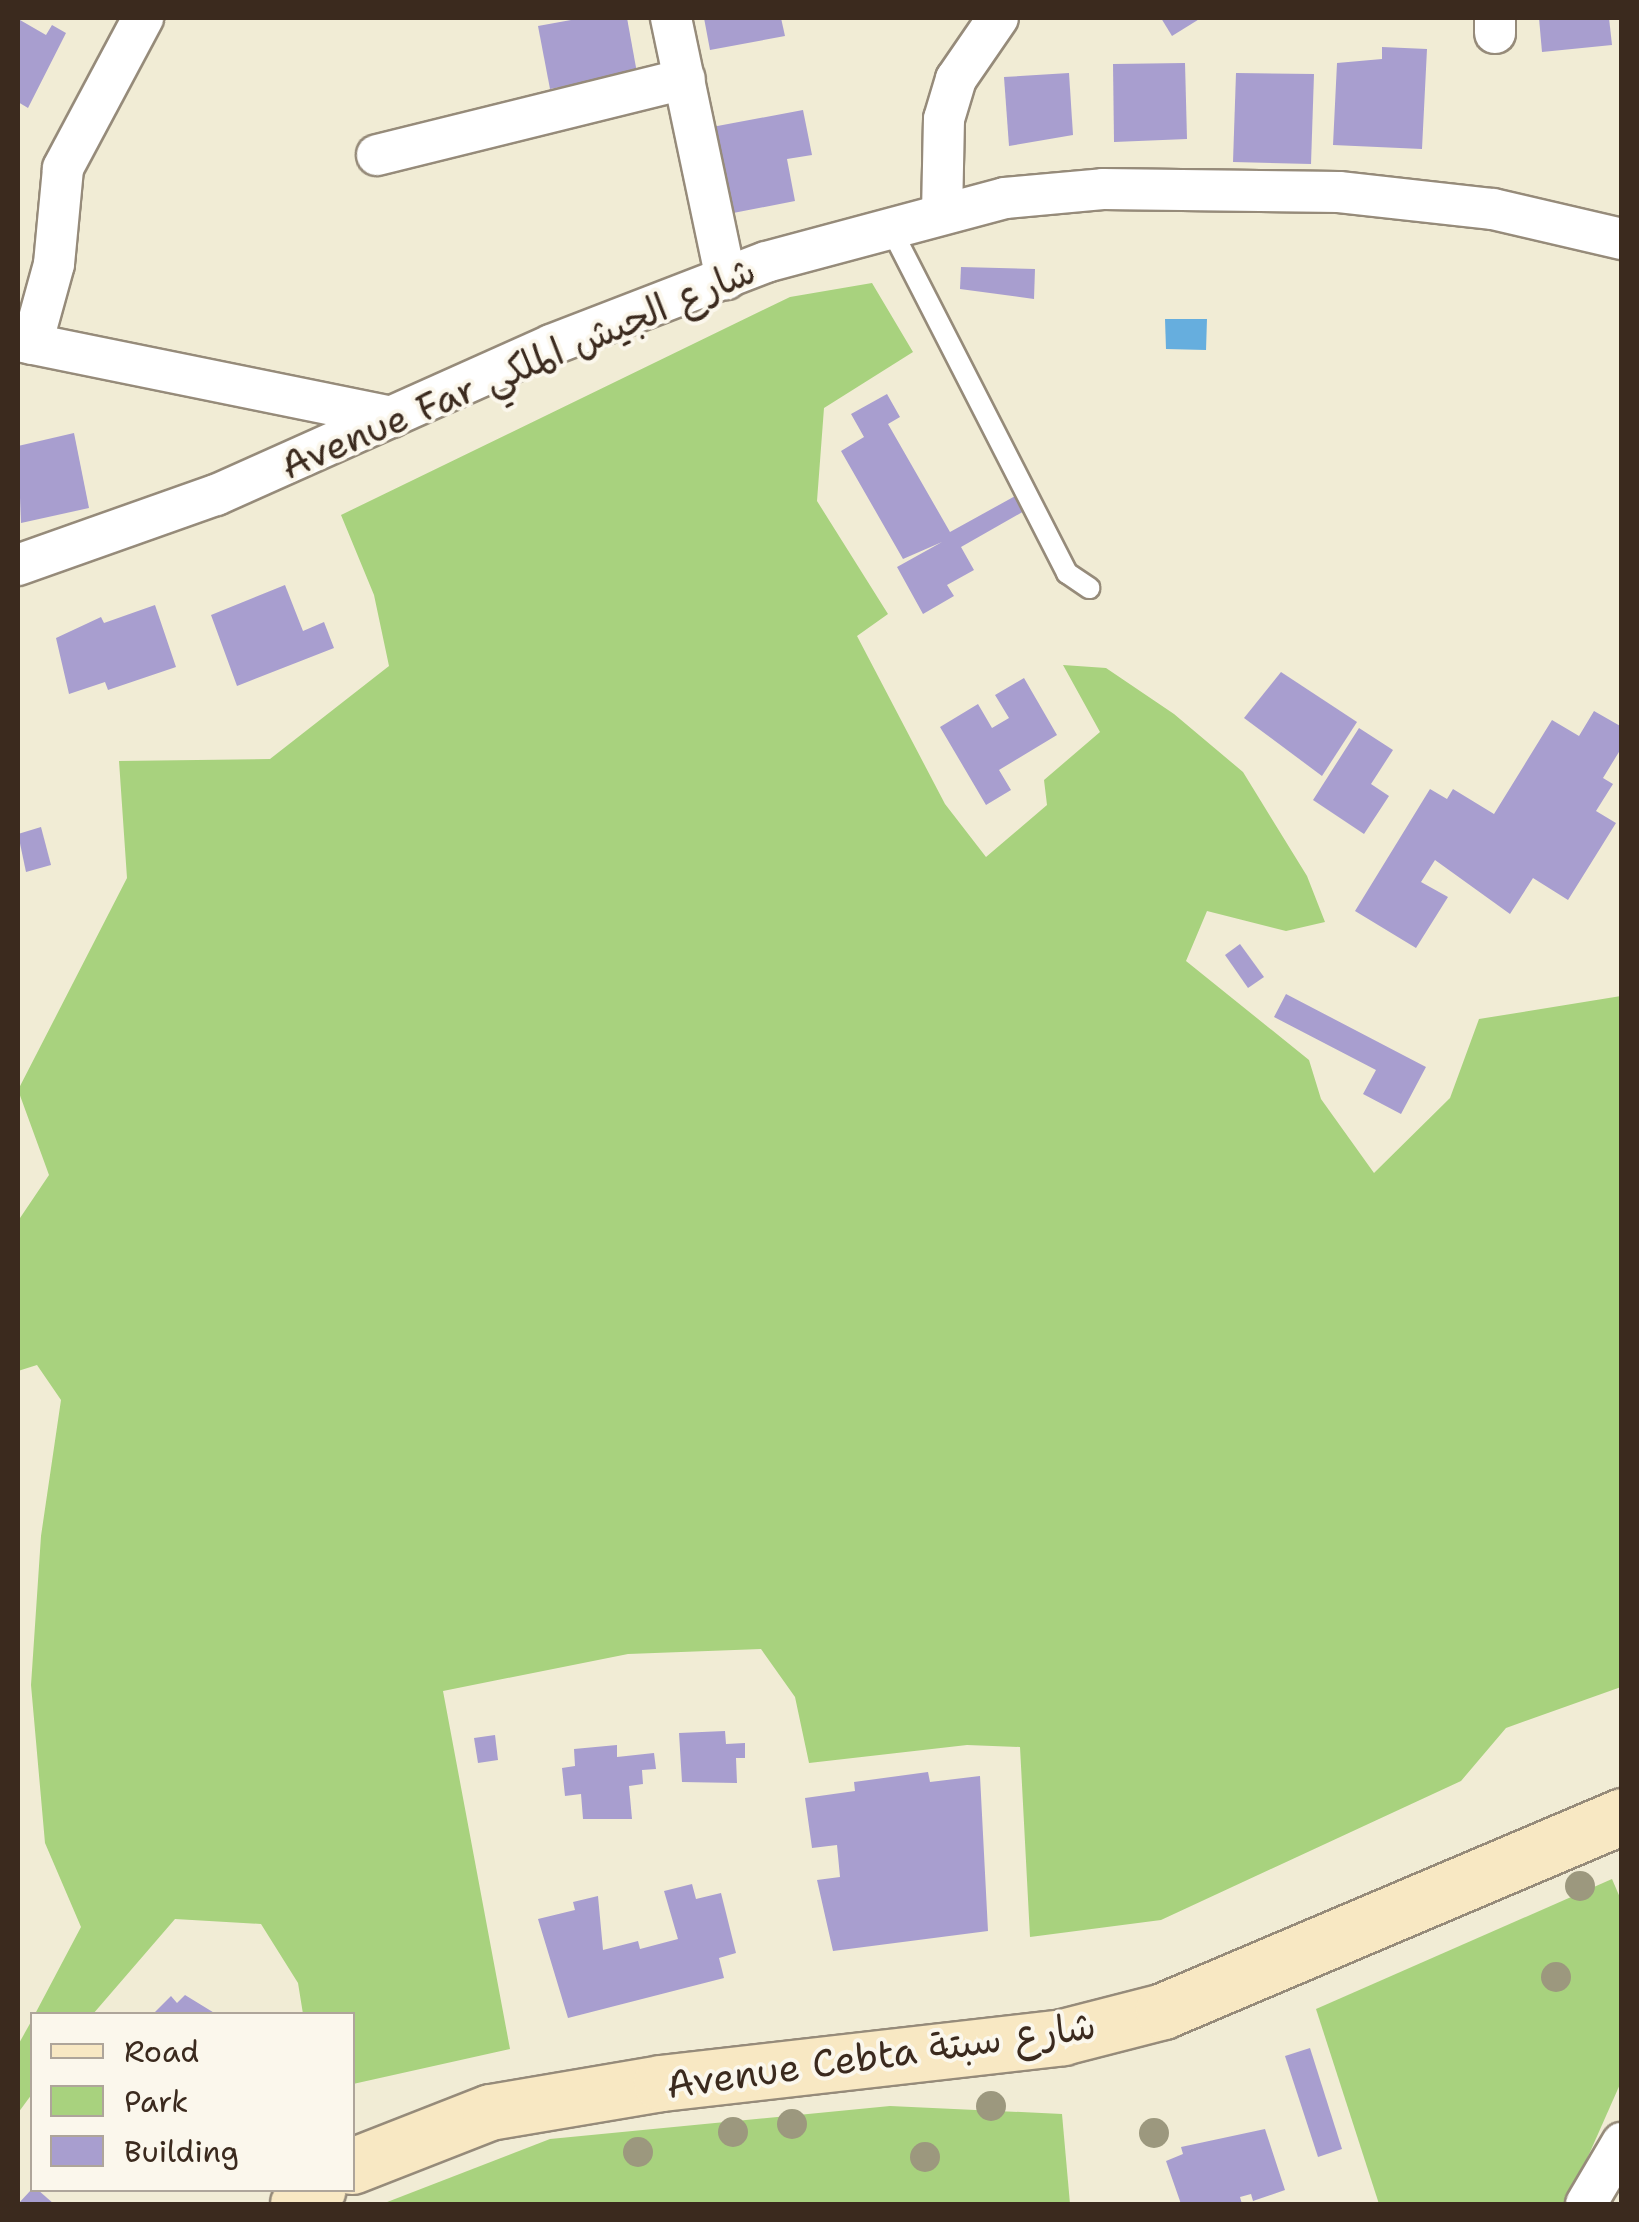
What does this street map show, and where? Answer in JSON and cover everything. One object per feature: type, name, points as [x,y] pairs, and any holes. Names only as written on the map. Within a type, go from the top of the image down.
[{"type":"street","points":[[143,18],[63,168],[54,264],[25,342],[392,417]]},
{"type":"street","points":[[671,18],[726,278]]},
{"type":"street","points":[[942,214],[944,119],[956,79],[998,18]]},
{"type":"street","points":[[377,154],[686,79]]},
{"type":"street","name":"Avenue Far شارع الجيش الملكي","points":[[18,564],[216,495],[551,345],[726,278],[890,227],[1005,198],[1102,189],[1339,192],[1494,209],[1622,238]]},
{"type":"street","name":"Avenue Cebta شارع سبتة","points":[[355,2165],[490,2112],[661,2084],[1062,2036],[1146,2016],[1276,1968],[1622,1816]]},
{"type":"street","points":[[1586,2204],[1622,2143]]},
{"type":"lane","points":[[890,227],[1067,573],[1089,588]]},
{"type":"green space","points":[[872,283],[913,352],[824,408],[817,501],[888,614],[857,636],[945,804],[986,857],[1047,805],[1044,780],[1100,732],[1063,665],[1106,668],[1174,714],[1243,772],[1307,876],[1325,922],[1286,931],[1207,911],[1186,961],[1309,1060],[1321,1099],[1374,1173],[1450,1098],[1479,1019],[1621,996],[1621,1687],[1506,1728],[1461,1781],[1161,1920],[1030,1937],[1020,1747],[967,1745],[809,1763],[795,1697],[761,1649],[628,1654],[443,1691],[510,2049],[355,2084],[355,2012],[303,2012],[298,1983],[261,1924],[175,1919],[95,2012],[36,2012],[81,1927],[45,1843],[31,1685],[41,1536],[61,1400],[37,1365],[18,1371],[18,1221],[49,1175],[18,1090],[127,878],[119,761],[270,759],[389,666],[374,595],[341,515],[790,297]]},
{"type":"green space","points":[[1612,1879],[1621,1900],[1621,2082],[1567,2204],[1379,2204],[1316,2009]]},
{"type":"green space","points":[[30,2024],[30,2097],[18,2113],[18,2045]]},
{"type":"green space","points":[[890,2106],[1062,2114],[1070,2204],[382,2204],[550,2139]]},
{"type":"water","points":[[1165,319],[1207,319],[1206,350],[1166,349]]},
{"type":"building","points":[[582,18],[627,18],[637,73],[550,89],[538,26]]},
{"type":"building","points":[[704,18],[781,18],[785,36],[710,50]]},
{"type":"building","points":[[1161,18],[1201,18],[1172,36]]},
{"type":"building","points":[[1539,18],[1609,18],[1612,45],[1542,52]]},
{"type":"building","points":[[20,20],[46,35],[52,25],[66,33],[28,108],[18,102]]},
{"type":"building","points":[[1382,47],[1427,49],[1422,149],[1333,145],[1337,63],[1382,59]]},
{"type":"building","points":[[1185,63],[1187,139],[1114,142],[1113,64]]},
{"type":"building","points":[[1069,73],[1073,135],[1009,146],[1004,77]]},
{"type":"building","points":[[1236,73],[1314,74],[1311,164],[1233,162]]},
{"type":"building","points":[[803,110],[812,155],[787,159],[795,201],[728,214],[712,127]]},
{"type":"building","points":[[961,267],[1035,269],[1034,299],[960,289]]},
{"type":"building","points":[[887,394],[900,417],[888,424],[950,532],[1017,495],[1026,510],[961,547],[974,570],[947,585],[954,596],[923,614],[897,567],[942,542],[903,559],[841,451],[864,437],[851,414]]},
{"type":"building","points":[[74,433],[89,508],[21,523],[18,446]]},
{"type":"building","points":[[285,585],[303,631],[324,622],[334,648],[237,686],[211,615]]},
{"type":"building","points":[[155,605],[176,667],[108,690],[105,682],[69,694],[56,638],[101,617],[104,623]]},
{"type":"building","points":[[1281,672],[1357,722],[1322,776],[1244,718]]},
{"type":"building","points":[[1024,678],[1057,735],[999,770],[1011,790],[986,805],[940,727],[978,704],[992,728],[1009,718],[995,695]]},
{"type":"building","points":[[1594,711],[1622,727],[1622,747],[1603,778],[1613,784],[1596,811],[1616,823],[1568,900],[1533,878],[1510,914],[1435,860],[1421,882],[1448,897],[1416,948],[1355,911],[1430,789],[1447,799],[1453,789],[1494,814],[1552,720],[1579,736]]},
{"type":"building","points":[[1359,728],[1393,750],[1371,784],[1389,796],[1364,834],[1313,800]]},
{"type":"building","points":[[41,827],[51,865],[26,872],[18,834]]},
{"type":"building","points":[[1240,944],[1264,977],[1248,988],[1225,955]]},
{"type":"building","points":[[1286,994],[1426,1067],[1401,1114],[1363,1094],[1376,1070],[1274,1017]]},
{"type":"building","points":[[725,1731],[726,1744],[745,1743],[745,1758],[736,1758],[737,1783],[682,1782],[679,1733]]},
{"type":"building","points":[[495,1735],[498,1760],[478,1763],[474,1738]]},
{"type":"building","points":[[617,1745],[617,1757],[654,1753],[656,1769],[642,1770],[643,1784],[629,1786],[632,1819],[583,1819],[581,1794],[565,1796],[562,1768],[575,1766],[574,1749]]},
{"type":"building","points":[[928,1772],[930,1782],[980,1776],[988,1931],[833,1951],[817,1880],[840,1877],[837,1845],[812,1848],[805,1798],[855,1791],[854,1782]]},
{"type":"building","points":[[692,1884],[696,1899],[721,1893],[736,1953],[719,1958],[724,1978],[568,2018],[538,1919],[575,1910],[573,1902],[598,1896],[603,1950],[638,1941],[640,1949],[678,1939],[664,1891]]},
{"type":"building","points":[[185,1995],[213,2012],[155,2012],[171,1996],[177,2003]]},
{"type":"building","points":[[1310,2048],[1342,2149],[1318,2157],[1285,2056]]},
{"type":"building","points":[[1265,2129],[1285,2190],[1253,2201],[1251,2194],[1240,2197],[1242,2204],[1181,2204],[1166,2161],[1183,2154],[1181,2147]]},
{"type":"building","points":[[30,2191],[40,2192],[54,2204],[18,2204]]}]
